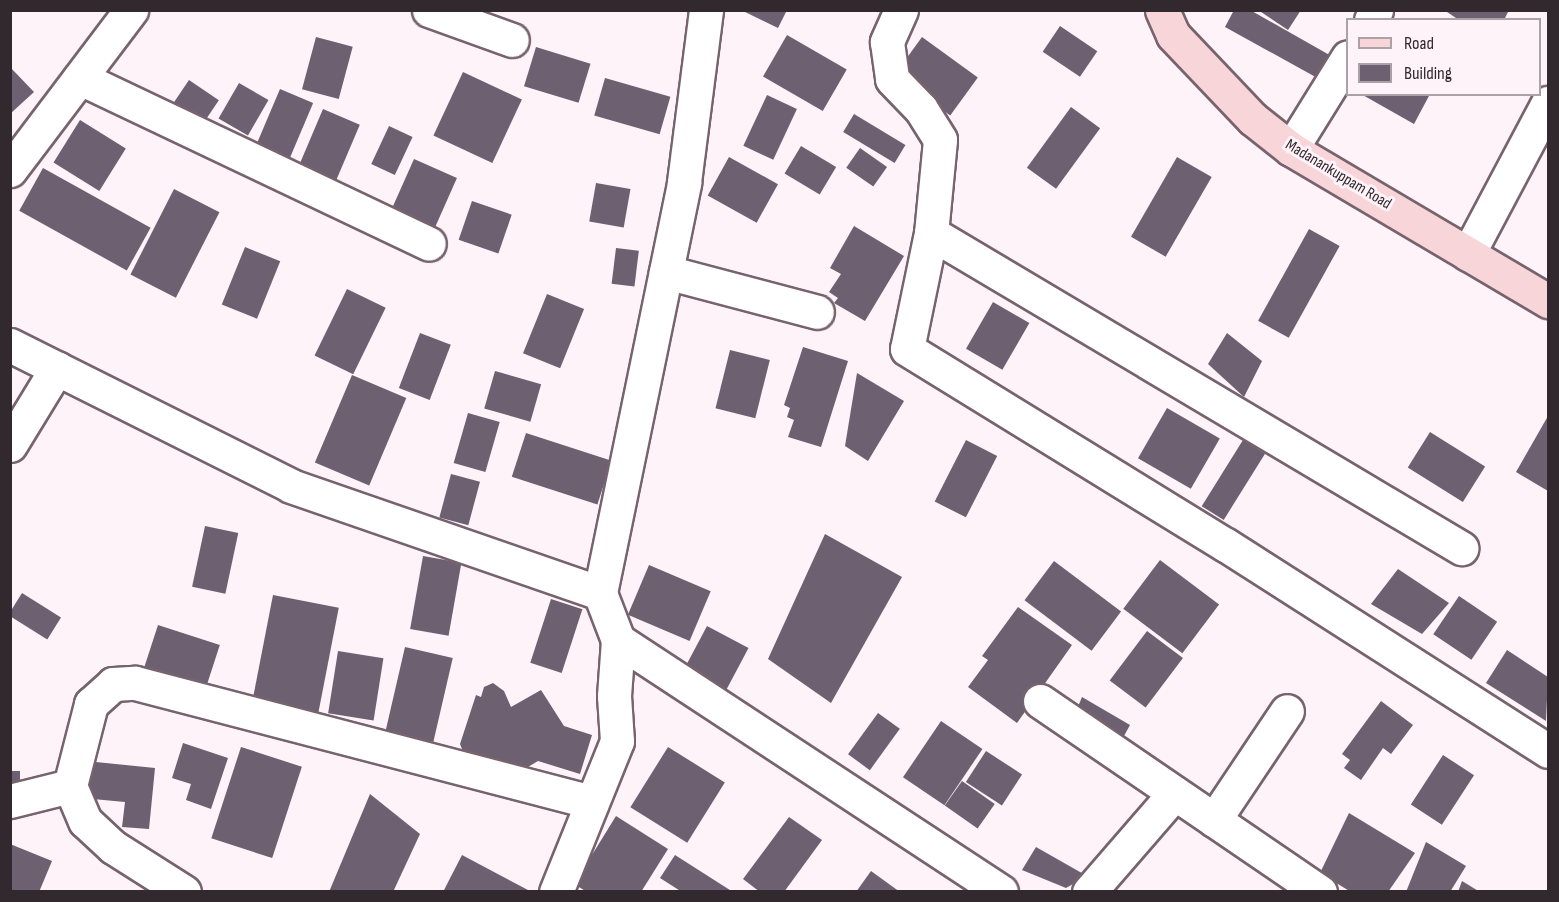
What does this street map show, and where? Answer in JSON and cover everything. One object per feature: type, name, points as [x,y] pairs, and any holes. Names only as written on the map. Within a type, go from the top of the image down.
[{"type":"main road","name":"Madanankuppam Road","points":[[1162,10],[1173,35],[1253,119],[1291,149],[1548,301]]},
{"type":"street","points":[[11,167],[131,10]]},
{"type":"street","points":[[429,10],[512,40]]},
{"type":"street","points":[[556,891],[617,741],[614,696],[618,640],[600,594],[684,182],[706,10]]},
{"type":"street","points":[[901,10],[887,42],[892,79],[921,109],[940,140],[931,233],[907,349],[1226,545],[1548,751]]},
{"type":"street","points":[[1291,149],[1346,59]]},
{"type":"street","points":[[80,78],[429,243]]},
{"type":"street","points":[[1468,254],[1548,103]]},
{"type":"street","points":[[931,233],[1461,548]]},
{"type":"street","points":[[666,272],[817,312]]},
{"type":"street","points":[[10,345],[291,486],[600,594]]},
{"type":"street","points":[[10,446],[57,368]]},
{"type":"street","points":[[618,640],[1001,891]]},
{"type":"street","points":[[184,891],[113,847],[85,821],[69,786],[91,704],[113,684],[135,683],[592,802]]},
{"type":"street","points":[[1040,700],[1173,795],[1320,891]]},
{"type":"street","points":[[1214,820],[1287,711]]},
{"type":"street","points":[[10,801],[69,786]]},
{"type":"street","points":[[1089,891],[1173,795]]},
{"type":"building","points":[[741,10],[787,10],[778,28]]},
{"type":"building","points":[[1234,10],[1250,10],[1333,57],[1321,80],[1225,27]]},
{"type":"building","points":[[1258,10],[1301,10],[1288,30]]},
{"type":"building","points":[[1444,10],[1509,10],[1505,18],[1456,18]]},
{"type":"building","points":[[1060,26],[1097,51],[1080,77],[1043,52]]},
{"type":"building","points":[[787,35],[847,70],[823,111],[763,77]]},
{"type":"building","points":[[316,37],[353,47],[339,99],[302,89]]},
{"type":"building","points":[[922,37],[978,78],[950,116],[894,75]]},
{"type":"building","points":[[536,47],[591,64],[579,103],[524,86]]},
{"type":"building","points":[[10,67],[34,92],[10,114]]},
{"type":"building","points":[[463,72],[522,99],[492,163],[433,135]]},
{"type":"building","points":[[605,78],[670,97],[660,134],[594,115]]},
{"type":"building","points":[[189,80],[219,100],[199,129],[169,109]]},
{"type":"building","points":[[239,83],[268,100],[248,136],[218,119]]},
{"type":"building","points":[[280,89],[313,103],[287,166],[253,152]]},
{"type":"building","points":[[767,95],[797,109],[773,160],[743,146]]},
{"type":"building","points":[[1365,96],[1429,96],[1414,124]]},
{"type":"building","points":[[1071,107],[1100,128],[1056,189],[1027,168]]},
{"type":"building","points":[[323,109],[360,125],[332,189],[296,173]]},
{"type":"building","points":[[854,114],[905,145],[895,163],[843,132]]},
{"type":"building","points":[[80,120],[126,149],[99,191],[54,162]]},
{"type":"building","points":[[389,126],[413,137],[395,175],[371,164]]},
{"type":"building","points":[[801,146],[836,167],[820,195],[785,173]]},
{"type":"building","points":[[860,148],[887,167],[873,187],[846,168]]},
{"type":"building","points":[[729,157],[778,184],[757,223],[708,195]]},
{"type":"building","points":[[1177,157],[1212,177],[1166,257],[1131,237]]},
{"type":"building","points":[[414,159],[457,178],[433,233],[390,214]]},
{"type":"building","points":[[43,168],[151,228],[127,270],[19,211]]},
{"type":"building","points":[[596,183],[630,189],[624,227],[589,221]]},
{"type":"building","points":[[174,189],[219,212],[176,298],[130,275]]},
{"type":"building","points":[[472,201],[512,215],[498,253],[459,240]]},
{"type":"building","points":[[854,226],[904,256],[865,321],[834,303],[838,298],[829,292],[841,274],[830,268]]},
{"type":"building","points":[[1309,229],[1340,246],[1289,338],[1258,321]]},
{"type":"building","points":[[245,247],[280,261],[257,319],[222,304]]},
{"type":"building","points":[[616,248],[639,251],[634,287],[612,284]]},
{"type":"building","points":[[347,289],[386,308],[353,374],[315,356]]},
{"type":"building","points":[[547,294],[584,309],[560,368],[523,353]]},
{"type":"building","points":[[993,302],[1029,323],[1002,370],[966,349]]},
{"type":"building","points":[[420,333],[451,345],[430,400],[399,388]]},
{"type":"building","points":[[1227,333],[1262,361],[1244,397],[1208,364]]},
{"type":"building","points":[[803,347],[848,361],[821,447],[788,437],[794,420],[787,417],[790,408],[784,405]]},
{"type":"building","points":[[730,350],[770,360],[755,418],[715,408]]},
{"type":"building","points":[[495,371],[541,384],[530,422],[484,408]]},
{"type":"building","points":[[857,373],[904,401],[868,461],[845,446]]},
{"type":"building","points":[[352,375],[406,398],[369,486],[315,462]]},
{"type":"building","points":[[1167,408],[1220,438],[1191,489],[1138,458]]},
{"type":"building","points":[[468,413],[500,422],[485,472],[454,463]]},
{"type":"building","points":[[1548,416],[1548,491],[1516,472]]},
{"type":"building","points":[[1430,432],[1485,466],[1463,502],[1408,468]]},
{"type":"building","points":[[526,433],[612,461],[597,505],[512,477]]},
{"type":"building","points":[[966,440],[997,456],[966,517],[935,501]]},
{"type":"building","points":[[1243,440],[1265,454],[1224,520],[1202,506]]},
{"type":"building","points":[[451,474],[480,482],[468,525],[439,517]]},
{"type":"building","points":[[205,526],[238,533],[225,594],[192,587]]},
{"type":"building","points":[[825,534],[902,577],[831,703],[768,659]]},
{"type":"building","points":[[423,556],[461,563],[449,636],[410,629]]},
{"type":"building","points":[[1160,560],[1219,605],[1182,653],[1123,609]]},
{"type":"building","points":[[1054,561],[1121,612],[1092,651],[1025,600]]},
{"type":"building","points":[[649,565],[711,591],[690,641],[628,615]]},
{"type":"building","points":[[1398,569],[1449,603],[1422,634],[1371,604]]},
{"type":"building","points":[[22,593],[61,617],[47,639],[10,616],[10,612]]},
{"type":"building","points":[[273,595],[339,608],[318,716],[252,703]]},
{"type":"building","points":[[1459,596],[1497,622],[1471,660],[1433,634]]},
{"type":"building","points":[[551,599],[582,609],[562,673],[530,663]]},
{"type":"building","points":[[1018,607],[1072,645],[1017,723],[968,687],[988,660],[982,656]]},
{"type":"building","points":[[158,625],[220,645],[203,698],[141,678]]},
{"type":"building","points":[[707,626],[748,648],[726,690],[684,668]]},
{"type":"building","points":[[1147,631],[1183,658],[1146,708],[1110,681]]},
{"type":"building","points":[[405,647],[453,658],[432,750],[384,739]]},
{"type":"building","points":[[1507,650],[1548,677],[1546,721],[1486,683]]},
{"type":"building","points":[[338,651],[383,658],[374,720],[328,713]]},
{"type":"building","points":[[493,683],[504,691],[511,707],[541,690],[564,726],[592,735],[580,774],[538,761],[513,776],[464,754],[460,744],[476,695],[481,697],[484,687]]},
{"type":"building","points":[[1082,697],[1130,725],[1119,745],[1075,714]]},
{"type":"building","points":[[1381,701],[1413,725],[1391,754],[1383,748],[1361,780],[1344,768],[1350,760],[1342,754]]},
{"type":"building","points":[[878,713],[900,729],[870,770],[848,754]]},
{"type":"building","points":[[941,721],[982,749],[944,805],[903,777]]},
{"type":"building","points":[[183,743],[228,758],[211,809],[186,800],[191,784],[172,778]]},
{"type":"building","points":[[241,747],[302,767],[272,858],[211,838]]},
{"type":"building","points":[[668,747],[725,783],[687,843],[630,807]]},
{"type":"building","points":[[986,751],[1022,774],[1002,805],[966,782]]},
{"type":"building","points":[[1443,755],[1474,775],[1442,825],[1411,804]]},
{"type":"building","points":[[86,761],[155,768],[149,829],[122,827],[125,802],[82,798]]},
{"type":"building","points":[[10,771],[20,771],[20,816],[10,816]]},
{"type":"building","points":[[962,781],[995,804],[978,829],[945,806]]},
{"type":"building","points":[[370,794],[420,834],[393,892],[329,892]]},
{"type":"building","points":[[1349,813],[1415,853],[1388,892],[1351,892],[1320,873]]},
{"type":"building","points":[[616,816],[668,849],[641,892],[587,892],[574,884]]},
{"type":"building","points":[[789,817],[822,840],[784,892],[760,892],[743,879]]},
{"type":"building","points":[[1426,842],[1466,866],[1450,892],[1406,892]]},
{"type":"building","points":[[10,844],[52,861],[39,892],[10,892]]},
{"type":"building","points":[[1036,847],[1087,876],[1066,888],[1022,870]]},
{"type":"building","points":[[462,855],[528,890],[527,892],[443,892]]},
{"type":"building","points":[[675,855],[733,892],[682,892],[660,878]]},
{"type":"building","points":[[871,871],[900,892],[856,892]]},
{"type":"building","points":[[1462,881],[1480,892],[1458,892]]}]
